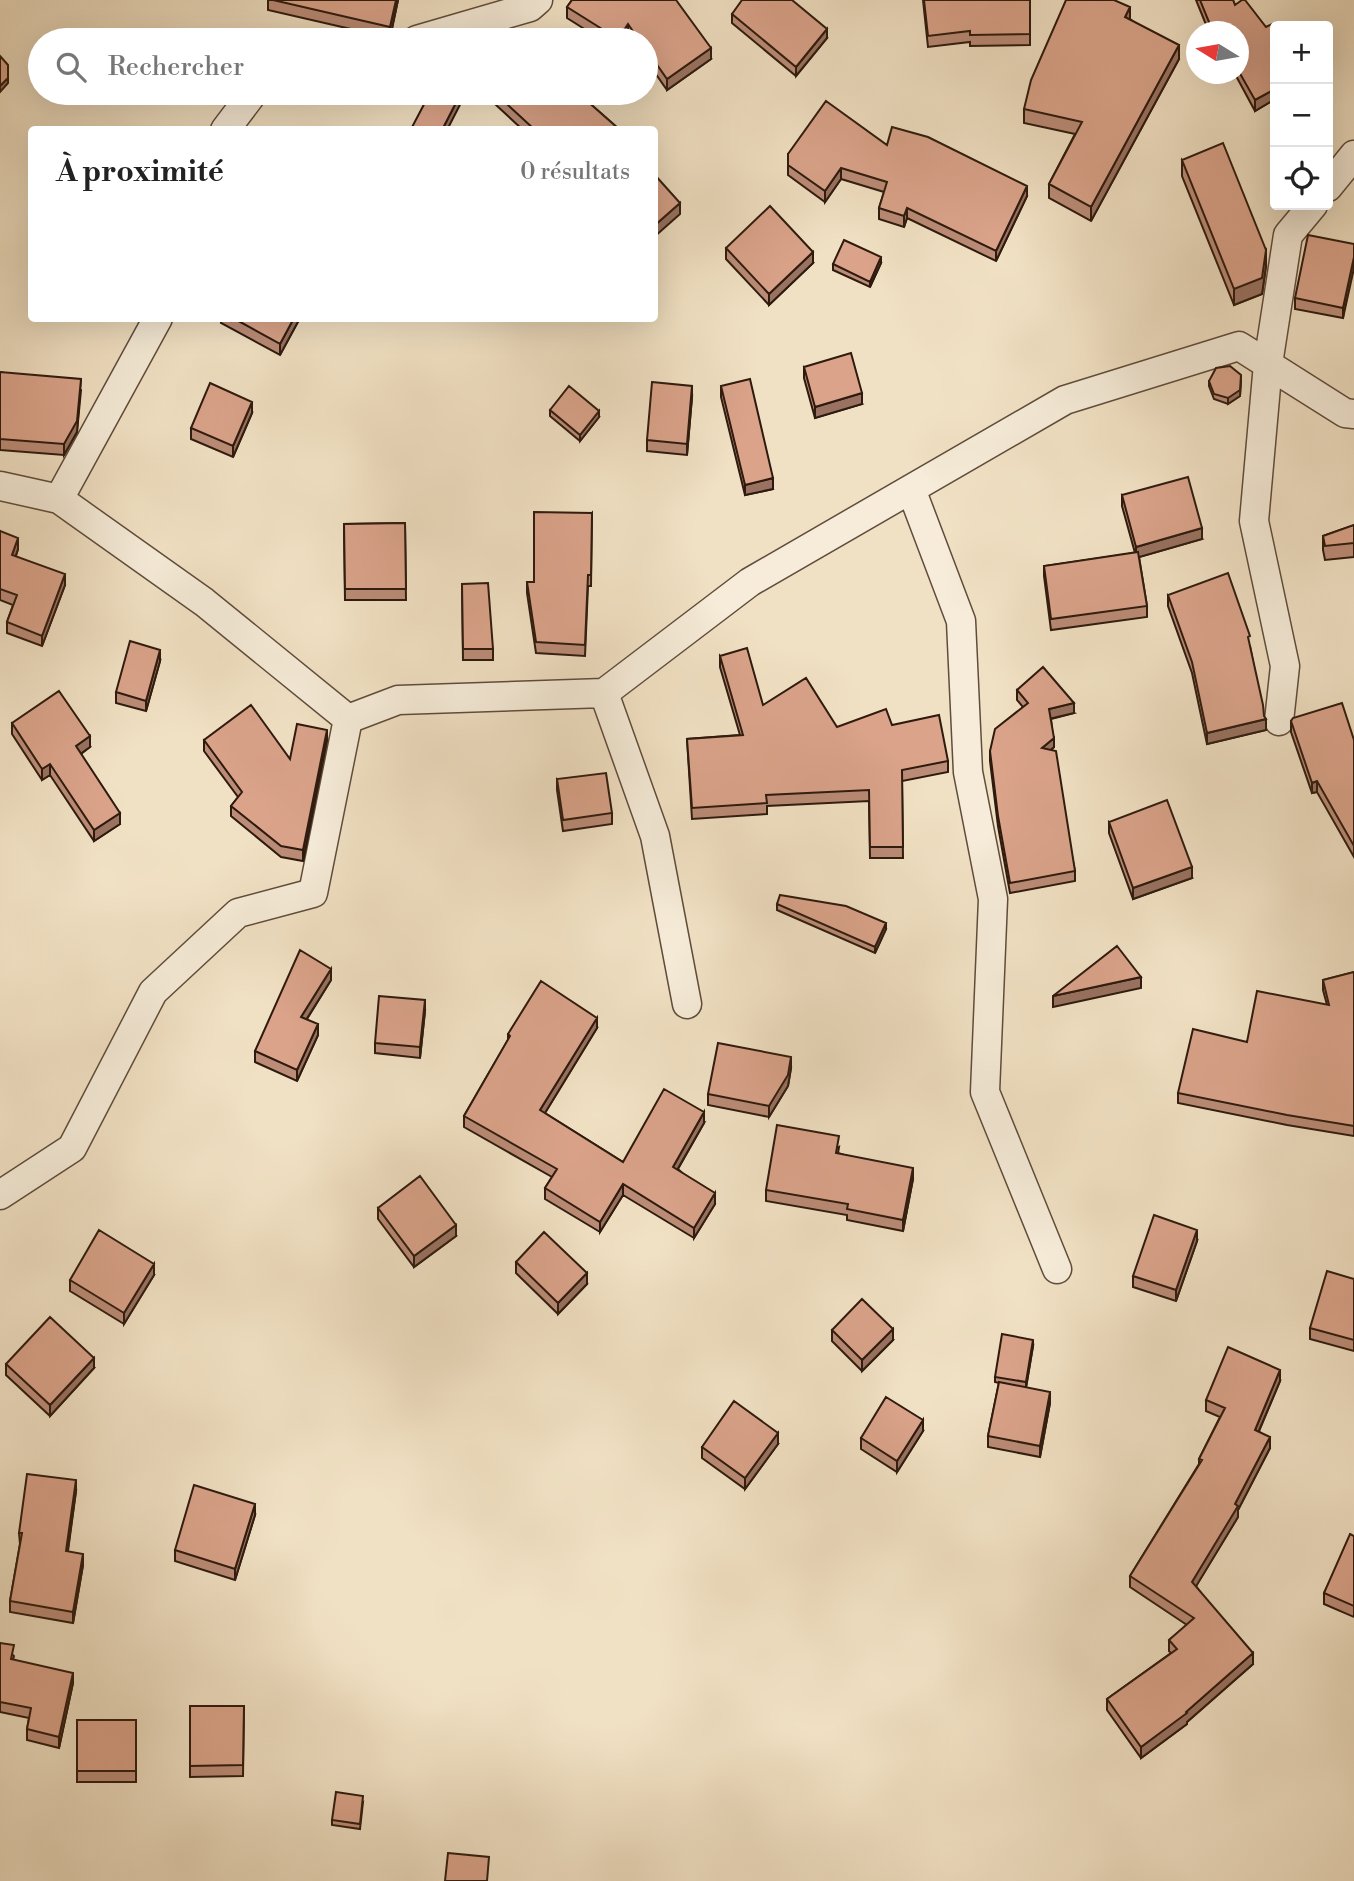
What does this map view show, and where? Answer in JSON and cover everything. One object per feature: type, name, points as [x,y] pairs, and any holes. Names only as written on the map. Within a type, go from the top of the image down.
[{"type":"street","points":[[458,28],[530,7],[538,0]]},
{"type":"street","points":[[228,126],[244,105]]},
{"type":"street","points":[[1333,181],[1354,155]]},
{"type":"street","points":[[1279,721],[1285,666],[1254,521],[1268,364],[1288,235],[1309,210]]},
{"type":"street","points":[[60,499],[156,322]]},
{"type":"street","points":[[348,719],[398,700],[604,693],[750,582],[1065,400],[1239,346],[1345,413],[1354,414]]},
{"type":"street","points":[[0,486],[60,499],[204,602],[348,719]]},
{"type":"street","points":[[911,489],[961,621],[968,772],[993,900],[985,1092],[1057,1269]]},
{"type":"street","points":[[604,693],[655,836],[687,1004]]},
{"type":"street","points":[[0,1195],[72,1148],[153,992],[238,913],[313,893],[348,719]]},
{"type":"building","points":[[273,0],[396,0],[390,27]]},
{"type":"building","points":[[572,0],[676,0],[711,48],[667,79],[658,66],[658,28],[631,28],[628,24],[625,28],[600,28],[567,7]]},
{"type":"building","points":[[742,0],[792,0],[827,29],[796,67],[732,14]]},
{"type":"building","points":[[924,0],[1030,0],[1030,34],[970,35],[970,31],[928,36]]},
{"type":"building","points":[[1066,0],[1114,0],[1130,7],[1125,17],[1179,45],[1091,207],[1049,184],[1082,122],[1024,109],[1031,80]]},
{"type":"building","points":[[1200,0],[1233,0],[1235,5],[1245,0],[1266,27],[1270,25],[1270,92],[1255,100],[1246,84],[1249,84],[1249,21],[1209,21]]},
{"type":"building","points":[[0,56],[8,65],[8,78],[0,86]]},
{"type":"building","points":[[826,101],[887,145],[892,127],[928,137],[1027,186],[996,251],[907,208],[904,216],[879,208],[887,182],[841,168],[825,191],[788,165],[788,154]]},
{"type":"building","points":[[424,105],[455,105],[444,126],[413,126]]},
{"type":"building","points":[[508,105],[592,105],[615,126],[531,126]]},
{"type":"building","points":[[1223,143],[1266,250],[1262,278],[1234,289],[1182,160]]},
{"type":"building","points":[[658,178],[680,203],[658,222]]},
{"type":"building","points":[[770,206],[813,252],[769,294],[726,248]]},
{"type":"building","points":[[1308,235],[1354,244],[1354,257],[1343,308],[1295,298]]},
{"type":"building","points":[[844,240],[881,257],[870,282],[833,264]]},
{"type":"building","points":[[240,322],[292,322],[280,344]]},
{"type":"building","points":[[851,353],[862,393],[815,407],[804,367]]},
{"type":"building","points":[[1230,366],[1241,375],[1240,390],[1228,398],[1214,394],[1209,381],[1216,368]]},
{"type":"building","points":[[0,372],[81,379],[77,421],[64,444],[0,439]]},
{"type":"building","points":[[750,379],[773,478],[745,485],[721,386]]},
{"type":"building","points":[[652,382],[692,386],[687,444],[647,440]]},
{"type":"building","points":[[210,383],[252,402],[233,446],[191,428]]},
{"type":"building","points":[[569,386],[599,411],[580,435],[550,410]]},
{"type":"building","points":[[1188,477],[1202,528],[1136,547],[1122,495]]},
{"type":"building","points":[[534,512],[592,513],[591,575],[588,575],[585,645],[536,642],[527,582],[534,582]]},
{"type":"building","points":[[405,523],[406,589],[345,589],[344,524]]},
{"type":"building","points":[[1354,525],[1354,543],[1325,546],[1323,536]]},
{"type":"building","points":[[0,531],[18,538],[12,555],[65,574],[42,636],[7,622],[17,595],[0,589]]},
{"type":"building","points":[[1138,552],[1147,606],[1051,619],[1044,566]]},
{"type":"building","points":[[1228,573],[1250,636],[1248,637],[1266,719],[1207,733],[1192,662],[1168,595]]},
{"type":"building","points":[[488,583],[493,649],[463,649],[462,584]]},
{"type":"building","points":[[130,641],[160,650],[146,701],[116,692]]},
{"type":"building","points":[[747,648],[763,705],[806,678],[837,727],[886,709],[892,725],[939,715],[948,761],[902,770],[903,847],[870,847],[869,790],[766,795],[767,803],[692,808],[687,739],[743,735],[720,656]]},
{"type":"building","points":[[1043,667],[1074,703],[1049,709],[1054,738],[1042,748],[1056,751],[1075,871],[1010,883],[990,751],[995,729],[1028,703],[1017,690]]},
{"type":"building","points":[[59,691],[90,736],[76,746],[120,813],[94,830],[50,764],[42,769],[12,723]]},
{"type":"building","points":[[1342,703],[1354,740],[1354,846],[1317,781],[1312,783],[1291,721],[1293,718]]},
{"type":"building","points":[[251,705],[290,759],[297,724],[327,730],[303,850],[281,846],[231,806],[242,792],[204,740]]},
{"type":"building","points":[[606,773],[612,813],[563,820],[557,779]]},
{"type":"building","points":[[1167,800],[1192,867],[1133,888],[1109,822]]},
{"type":"building","points":[[780,895],[846,906],[886,923],[875,947],[777,904]]},
{"type":"building","points":[[1117,946],[1141,977],[1053,996]]},
{"type":"building","points":[[300,950],[331,969],[301,1017],[318,1024],[297,1070],[255,1051]]},
{"type":"building","points":[[1354,972],[1354,1126],[1178,1093],[1193,1029],[1247,1042],[1257,991],[1329,1005],[1323,980]]},
{"type":"building","points":[[541,981],[597,1018],[540,1110],[623,1162],[664,1089],[704,1112],[673,1167],[715,1193],[694,1228],[623,1184],[600,1222],[545,1188],[557,1169],[464,1116],[510,1036],[508,1034]]},
{"type":"building","points":[[379,996],[425,1000],[420,1047],[375,1043]]},
{"type":"building","points":[[718,1043],[791,1057],[788,1075],[769,1106],[708,1094]]},
{"type":"building","points":[[777,1125],[839,1136],[836,1153],[913,1168],[903,1220],[847,1209],[848,1204],[766,1190]]},
{"type":"building","points":[[420,1176],[456,1225],[414,1256],[378,1208]]},
{"type":"building","points":[[1154,1215],[1197,1230],[1176,1290],[1133,1276]]},
{"type":"building","points":[[99,1230],[154,1264],[124,1313],[70,1280]]},
{"type":"building","points":[[544,1232],[587,1273],[558,1303],[516,1262]]},
{"type":"building","points":[[1327,1271],[1354,1279],[1354,1340],[1310,1328]]},
{"type":"building","points":[[862,1299],[893,1329],[862,1360],[832,1330]]},
{"type":"building","points":[[50,1317],[94,1358],[50,1405],[6,1364]]},
{"type":"building","points":[[1002,1334],[1033,1340],[1026,1382],[995,1377]]},
{"type":"building","points":[[1228,1347],[1280,1370],[1255,1430],[1270,1437],[1235,1504],[1238,1506],[1192,1582],[1253,1653],[1187,1713],[1141,1747],[1107,1699],[1177,1649],[1169,1640],[1194,1618],[1130,1576],[1202,1460],[1199,1459],[1225,1408],[1206,1400]]},
{"type":"building","points":[[999,1382],[1050,1392],[1040,1446],[988,1436]]},
{"type":"building","points":[[886,1397],[923,1420],[897,1461],[861,1438]]},
{"type":"building","points":[[734,1401],[778,1433],[745,1478],[702,1447]]},
{"type":"building","points":[[27,1474],[76,1480],[66,1551],[83,1554],[73,1612],[10,1601],[22,1533],[19,1533]]},
{"type":"building","points":[[194,1485],[255,1504],[235,1569],[175,1550]]},
{"type":"building","points":[[1350,1534],[1354,1536],[1354,1606],[1324,1593]]},
{"type":"building","points":[[0,1643],[14,1645],[11,1659],[73,1673],[59,1737],[27,1729],[31,1708],[0,1702]]},
{"type":"building","points":[[190,1706],[244,1706],[243,1765],[190,1766]]},
{"type":"building","points":[[77,1720],[136,1720],[136,1771],[77,1771]]},
{"type":"building","points":[[336,1792],[363,1796],[360,1824],[332,1820]]},
{"type":"building","points":[[448,1853],[489,1857],[487,1881],[445,1881]]}]
